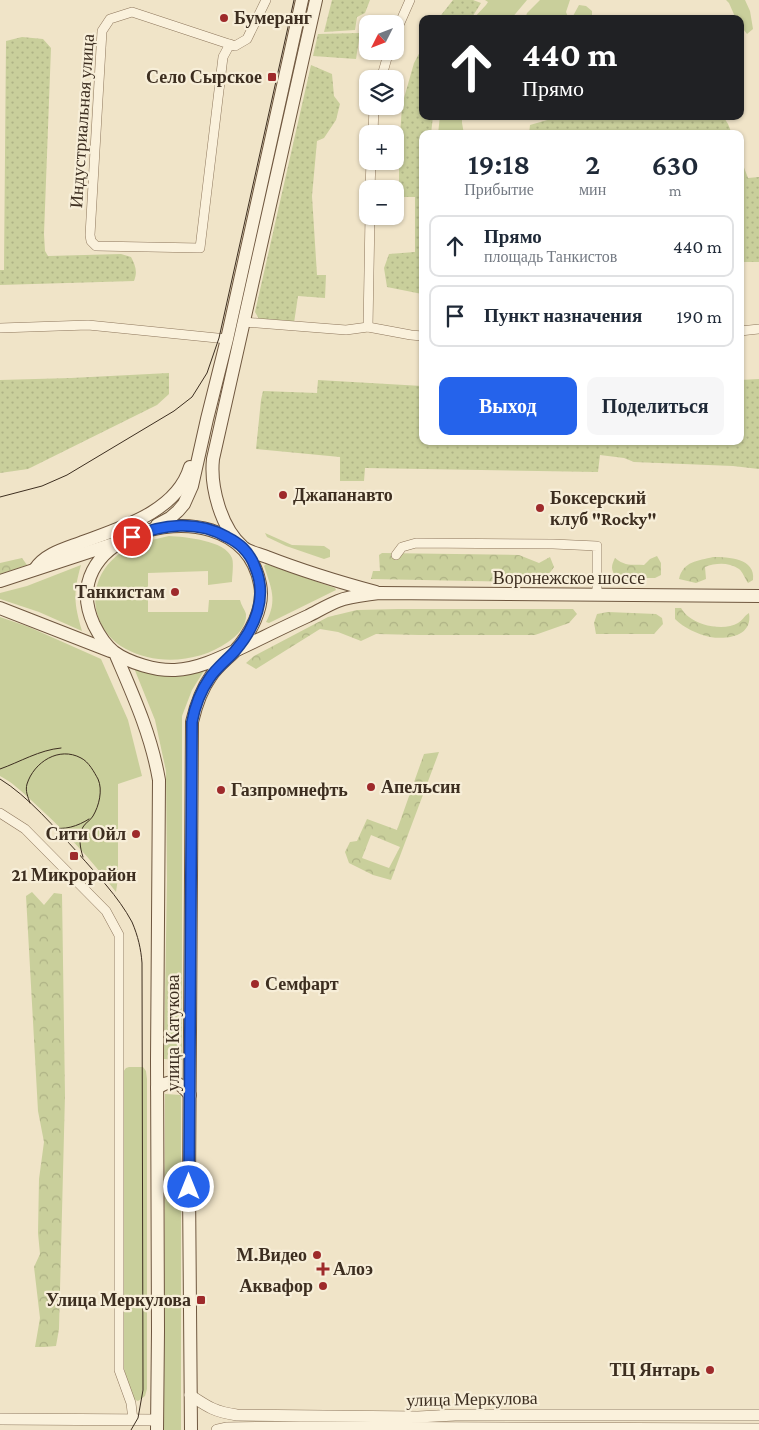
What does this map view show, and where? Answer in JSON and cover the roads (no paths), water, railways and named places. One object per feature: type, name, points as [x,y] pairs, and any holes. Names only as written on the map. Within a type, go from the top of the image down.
[{"type":"main road","points":[[0,581],[120,542],[144,532],[170,518],[184,504],[192,486],[227,339],[302,0]]},
{"type":"main road","points":[[235,651],[253,624],[258,612],[261,585],[253,561],[229,529],[218,506],[214,493],[212,470],[243,322],[316,0]]},
{"type":"main road","points":[[36,570],[41,561],[49,556],[153,512],[173,497],[182,485],[189,470],[200,425],[207,419]]},
{"type":"main road","points":[[144,532],[179,526],[196,526],[212,530],[226,536],[244,548],[303,571],[379,593]]},
{"type":"main road","points":[[115,653],[100,636],[88,609],[86,596],[88,580],[95,566],[105,554],[120,542]]},
{"type":"main road","points":[[0,608],[142,665],[158,669],[176,670],[210,662],[340,600],[379,593]]},
{"type":"main road","name":"Воронежское шоссе","points":[[379,593],[759,596]]},
{"type":"main road","name":"улица Катукова","points":[[191,1430],[192,722],[195,706],[202,690],[218,667],[235,651]]},
{"type":"main road","name":"улица Катукова","points":[[115,653],[134,695],[150,739],[159,780],[157,1425]]},
{"type":"main road","points":[[157,1088],[166,1082],[175,1081],[190,1095]]},
{"type":"street","points":[[230,44],[234,46],[247,39],[266,0]]},
{"type":"street","points":[[403,15],[410,0]]},
{"type":"street","name":"Индустриальная улица","points":[[132,12],[230,44],[223,57],[200,248],[96,246],[91,241],[90,235],[102,30],[110,19],[132,12]]},
{"type":"street","points":[[368,326],[370,225]]},
{"type":"street","points":[[243,322],[346,330],[368,326],[419,336]]},
{"type":"street","points":[[0,328],[88,326],[227,339]]},
{"type":"street","points":[[744,331],[759,329]]},
{"type":"street","points":[[396,555],[402,547],[416,543],[597,546],[597,596]]},
{"type":"street","points":[[0,813],[25,829],[106,911],[119,935],[119,1370],[131,1403],[133,1420]]},
{"type":"street","name":"улица Меркулова","points":[[190,1395],[208,1408],[237,1415],[418,1417],[454,1415],[759,1415]]},
{"type":"street","points":[[0,1419],[133,1420],[157,1425]]},
{"type":"street","name":"улица Меркулова","points":[[217,1430],[226,1428],[759,1429]]},
{"type":"tram line","points":[[0,497],[42,486],[67,475],[174,411],[192,397],[207,373],[219,338],[294,0]]},
{"type":"tram line","points":[[0,769],[37,754],[61,748]]},
{"type":"tram line","points":[[30,803],[27,792],[30,776],[48,758],[64,754],[73,755],[81,758],[91,767],[98,779],[100,793],[99,803],[95,812],[80,834],[83,857]]},
{"type":"tram line","points":[[0,779],[21,794],[41,813],[107,886],[132,922],[140,948],[142,963],[143,1390],[138,1418],[131,1430]]},
{"type":"tram line","points":[[51,827],[71,827],[89,819]]},
{"type":"place","name":"Бумеранг","points":[[224,18]]},
{"type":"place","name":"Село Сырское","points":[[272,77]]},
{"type":"place","name":"Джапанавто","points":[[283,495]]},
{"type":"place","name":"Боксерский клуб \"Rocky\"","points":[[540,508]]},
{"type":"place","name":"Танкистам","points":[[175,592]]},
{"type":"place","name":"Апельсин","points":[[371,787]]},
{"type":"place","name":"Газпромнефть","points":[[221,790]]},
{"type":"place","name":"Сити Ойл","points":[[136,834]]},
{"type":"place","name":"21 Микрорайон","points":[[74,856]]},
{"type":"place","name":"Семфарт","points":[[255,984]]},
{"type":"place","name":"М.Видео","points":[[317,1255]]},
{"type":"place","name":"Алоэ","points":[[323,1269]]},
{"type":"place","name":"Аквафор","points":[[323,1286]]},
{"type":"place","name":"Улица Меркулова","points":[[201,1300]]},
{"type":"place","name":"ТЦ Янтарь","points":[[710,1370]]}]
